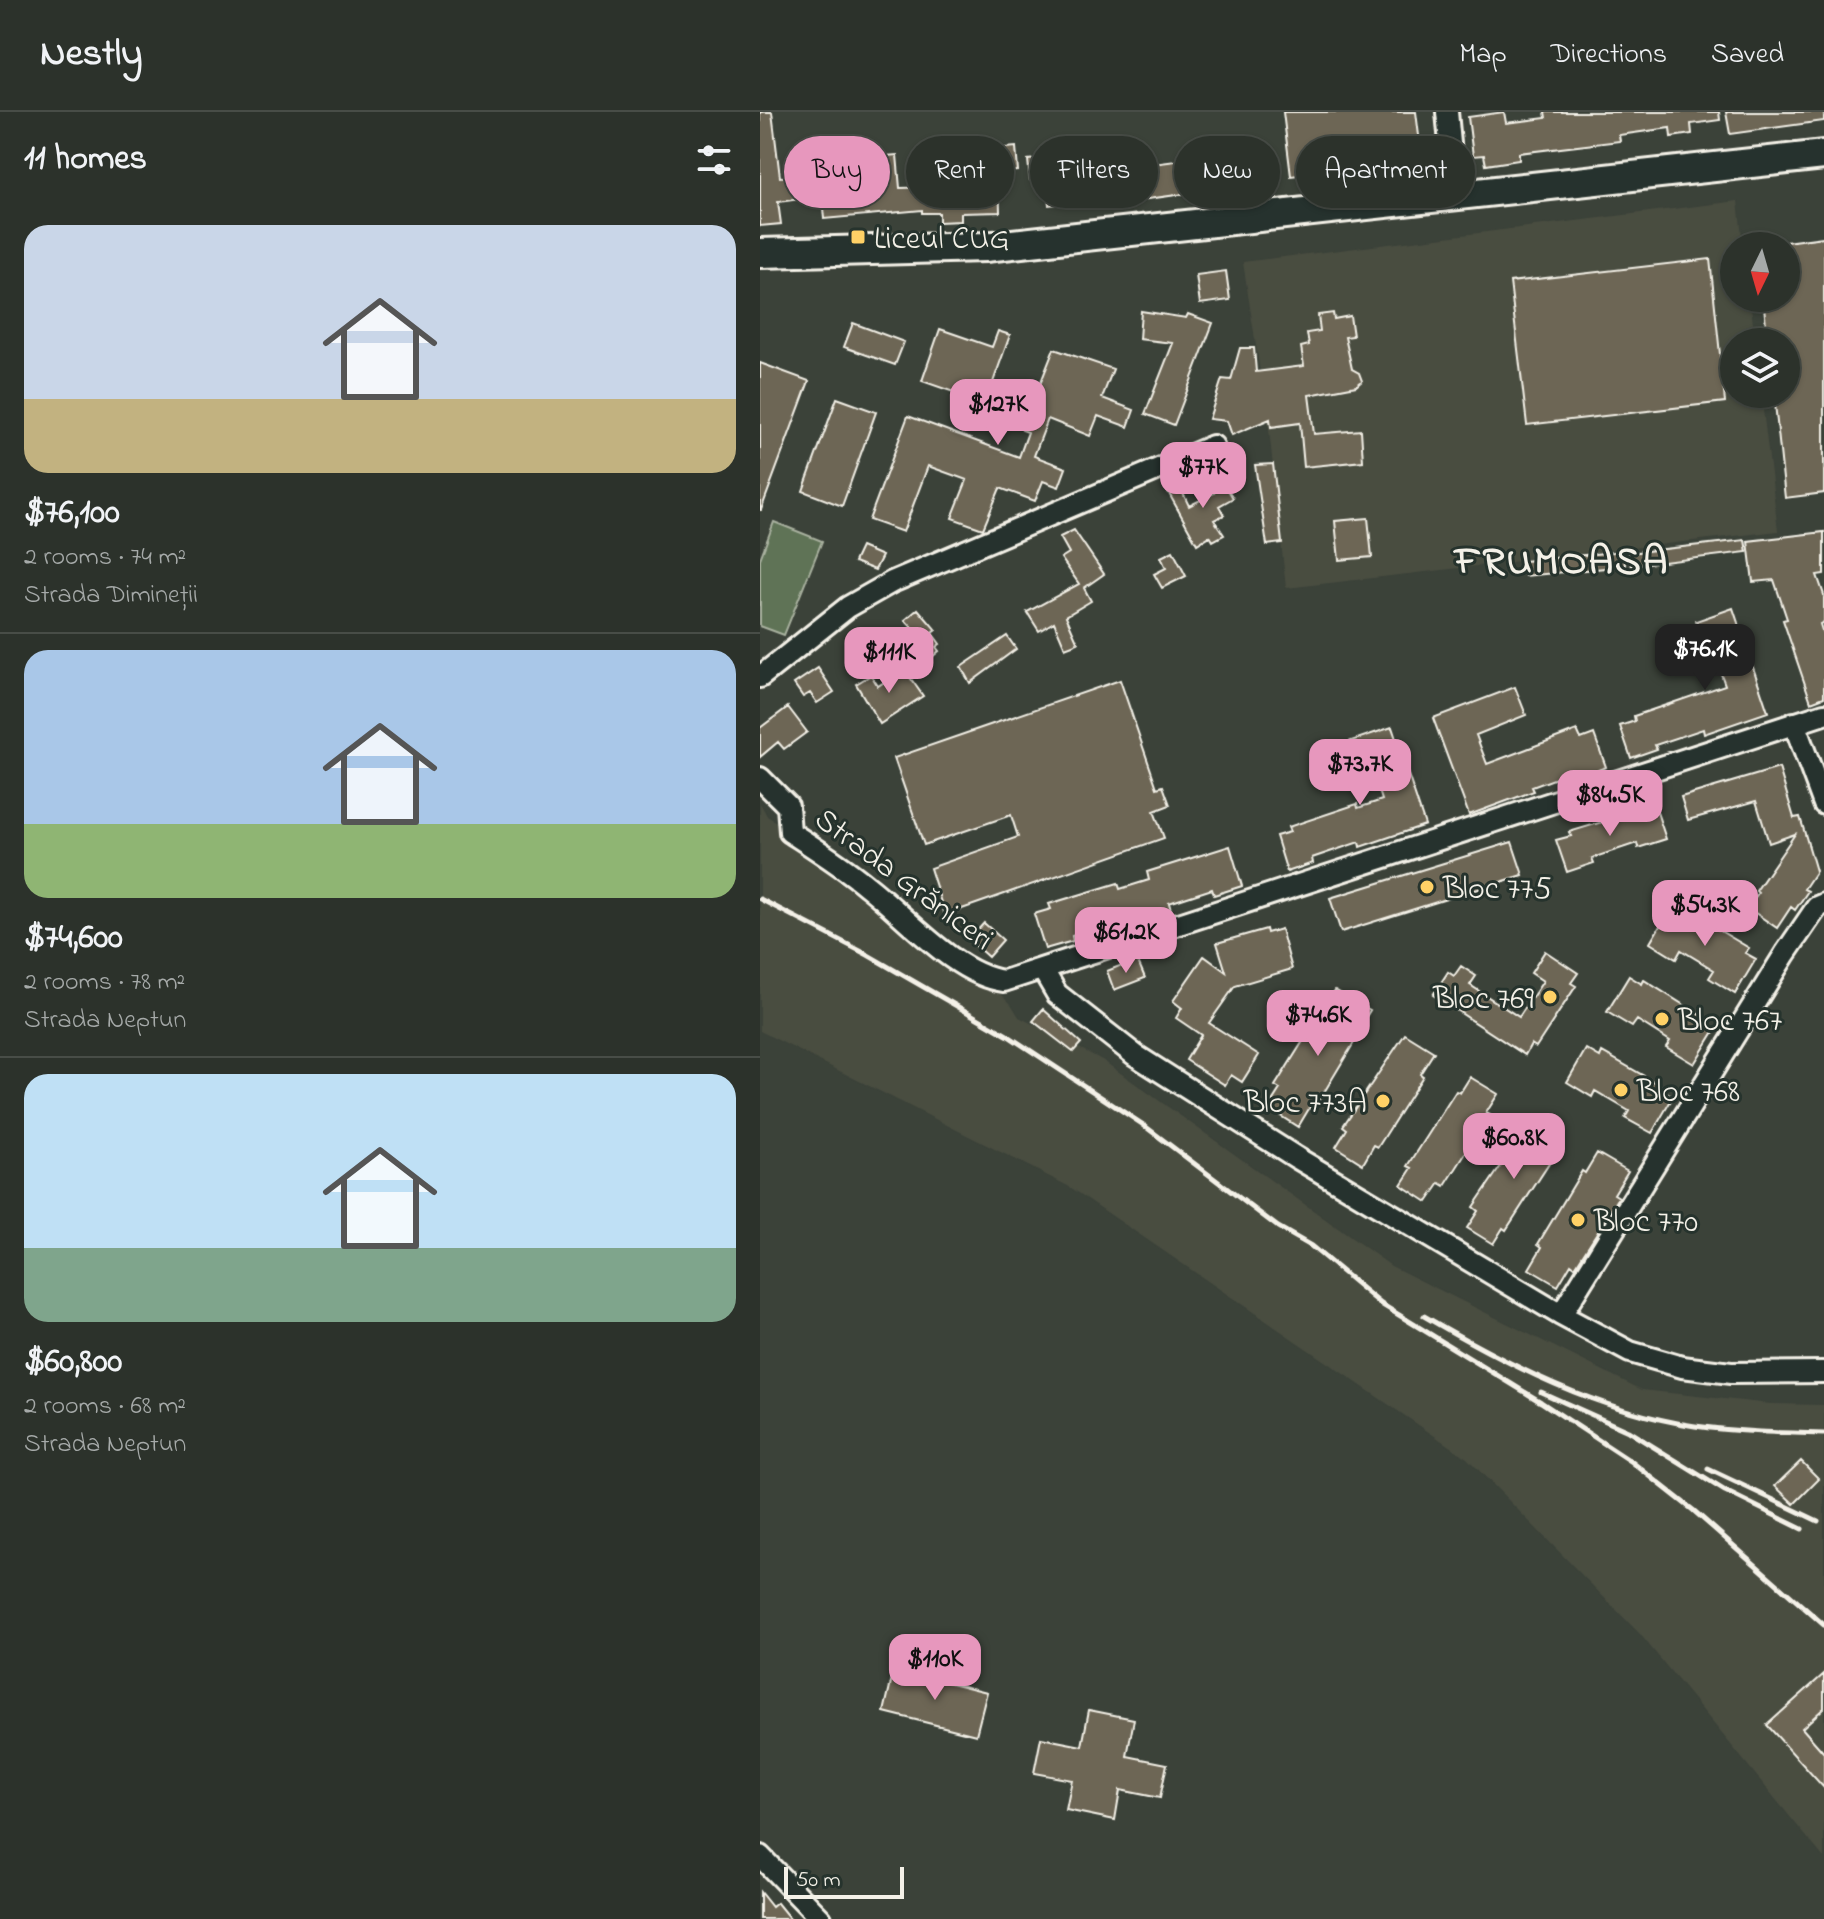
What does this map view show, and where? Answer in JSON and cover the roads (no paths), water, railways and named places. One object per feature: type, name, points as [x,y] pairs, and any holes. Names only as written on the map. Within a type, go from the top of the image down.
[{"type":"main road","points":[[1475,194],[1824,155]]},
{"type":"main road","points":[[760,268],[985,264],[1824,172]]},
{"type":"main road","points":[[760,253],[985,247],[1344,208]]},
{"type":"street","points":[[1447,112],[1449,136]]},
{"type":"street","points":[[760,677],[848,607],[892,582],[1213,446]]},
{"type":"street","name":"Strada Grăniceri","points":[[760,778],[788,806],[790,832],[866,885],[968,969],[992,980],[1004,981],[1824,714]]},
{"type":"street","points":[[1794,723],[1824,804]]},
{"type":"street","points":[[1561,1315],[1785,954],[1817,907],[1824,904]]},
{"type":"street","points":[[1043,970],[1057,994],[1135,1055],[1297,1158],[1561,1315],[1630,1352],[1682,1367],[1731,1373],[1824,1372]]},
{"type":"street","points":[[760,1856],[821,1919]]},
{"type":"railway","points":[[760,899],[868,955],[1007,1035],[1142,1124],[1278,1227],[1311,1246],[1381,1304],[1632,1462],[1693,1510],[1824,1625]]},
{"type":"railway","points":[[1424,1316],[1554,1384],[1623,1409],[1711,1428],[1824,1434]]},
{"type":"railway","points":[[1541,1392],[1628,1431],[1725,1491],[1802,1529]]},
{"type":"railway","points":[[1708,1469],[1818,1521]]},
{"type":"place","name":"Liceul CUG","points":[[858,237]]},
{"type":"place","name":"Bloc 775","points":[[1427,887]]},
{"type":"place","name":"Bloc 769","points":[[1550,997]]},
{"type":"place","name":"Bloc 767","points":[[1662,1019]]},
{"type":"place","name":"Bloc 768","points":[[1621,1090]]},
{"type":"place","name":"Bloc 773A","points":[[1383,1101]]},
{"type":"place","name":"Bloc 770","points":[[1578,1220]]},
{"type":"district","name":"FRUMOASA","points":[[1562,559]]}]
